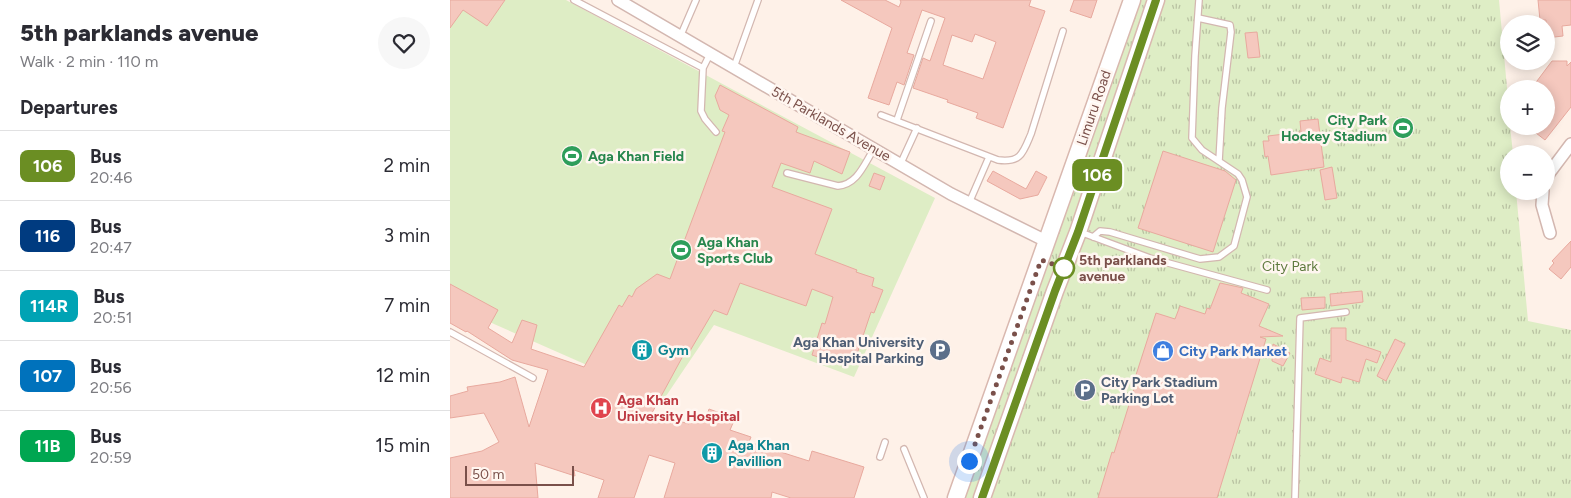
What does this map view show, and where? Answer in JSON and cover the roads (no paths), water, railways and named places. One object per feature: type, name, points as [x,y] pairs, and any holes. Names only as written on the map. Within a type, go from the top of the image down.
[{"type":"main road","name":"Limuru Road","points":[[956,498],[1132,0]]},
{"type":"main road","name":"Limuru Road","points":[[982,498],[1048,309],[1085,234],[1156,0]]},
{"type":"street","name":"5th Parklands Avenue","points":[[618,0],[900,165],[969,203],[1048,242]]},
{"type":"street","points":[[1555,166],[1571,144]]},
{"type":"street","points":[[1542,200],[1550,233]]},
{"type":"lane","points":[[574,0],[703,68]]},
{"type":"lane","points":[[680,37],[696,0]]},
{"type":"lane","points":[[734,68],[758,0]]},
{"type":"lane","points":[[1085,234],[1100,231],[1110,232],[1200,259],[1219,257],[1234,246],[1247,197],[1242,180],[1238,174],[1202,150],[1192,138],[1199,0]]},
{"type":"lane","points":[[1198,18],[1230,25],[1219,161]]},
{"type":"lane","points":[[897,120],[931,21]]},
{"type":"lane","points":[[881,115],[989,157],[1013,161],[1020,157],[1024,150],[1062,31]]},
{"type":"lane","points":[[710,54],[703,68],[701,111],[704,119],[716,132]]},
{"type":"lane","points":[[900,165],[917,128]]},
{"type":"lane","points":[[787,173],[838,186],[846,185],[858,176],[874,149]]},
{"type":"lane","points":[[969,203],[989,157]]},
{"type":"lane","points":[[1085,234],[1150,258],[1267,290]]},
{"type":"lane","points":[[1295,498],[1300,318],[1346,312]]},
{"type":"lane","points":[[450,332],[533,378]]},
{"type":"lane","points":[[880,457],[885,442]]},
{"type":"lane","points":[[904,449],[924,498]]},
{"type":"place","name":"City Park Hockey Stadium","points":[[1403,128]]},
{"type":"place","name":"Aga Khan Field","points":[[572,156]]},
{"type":"place","name":"Aga Khan Sports Club","points":[[681,250]]},
{"type":"place","name":"5th parklands avenue","points":[[1064,268]]},
{"type":"place","name":"Gym","points":[[642,350]]},
{"type":"place","name":"Aga Khan University Hospital Parking","points":[[940,350]]},
{"type":"place","name":"City Park Market","points":[[1163,351]]},
{"type":"place","name":"City Park Stadium Parking Lot","points":[[1085,390]]},
{"type":"place","name":"Aga Khan University Hospital","points":[[601,408]]},
{"type":"place","name":"Aga Khan Pavillion","points":[[712,453]]},
{"type":"park label","name":"City Park","points":[[1290,266]]}]
